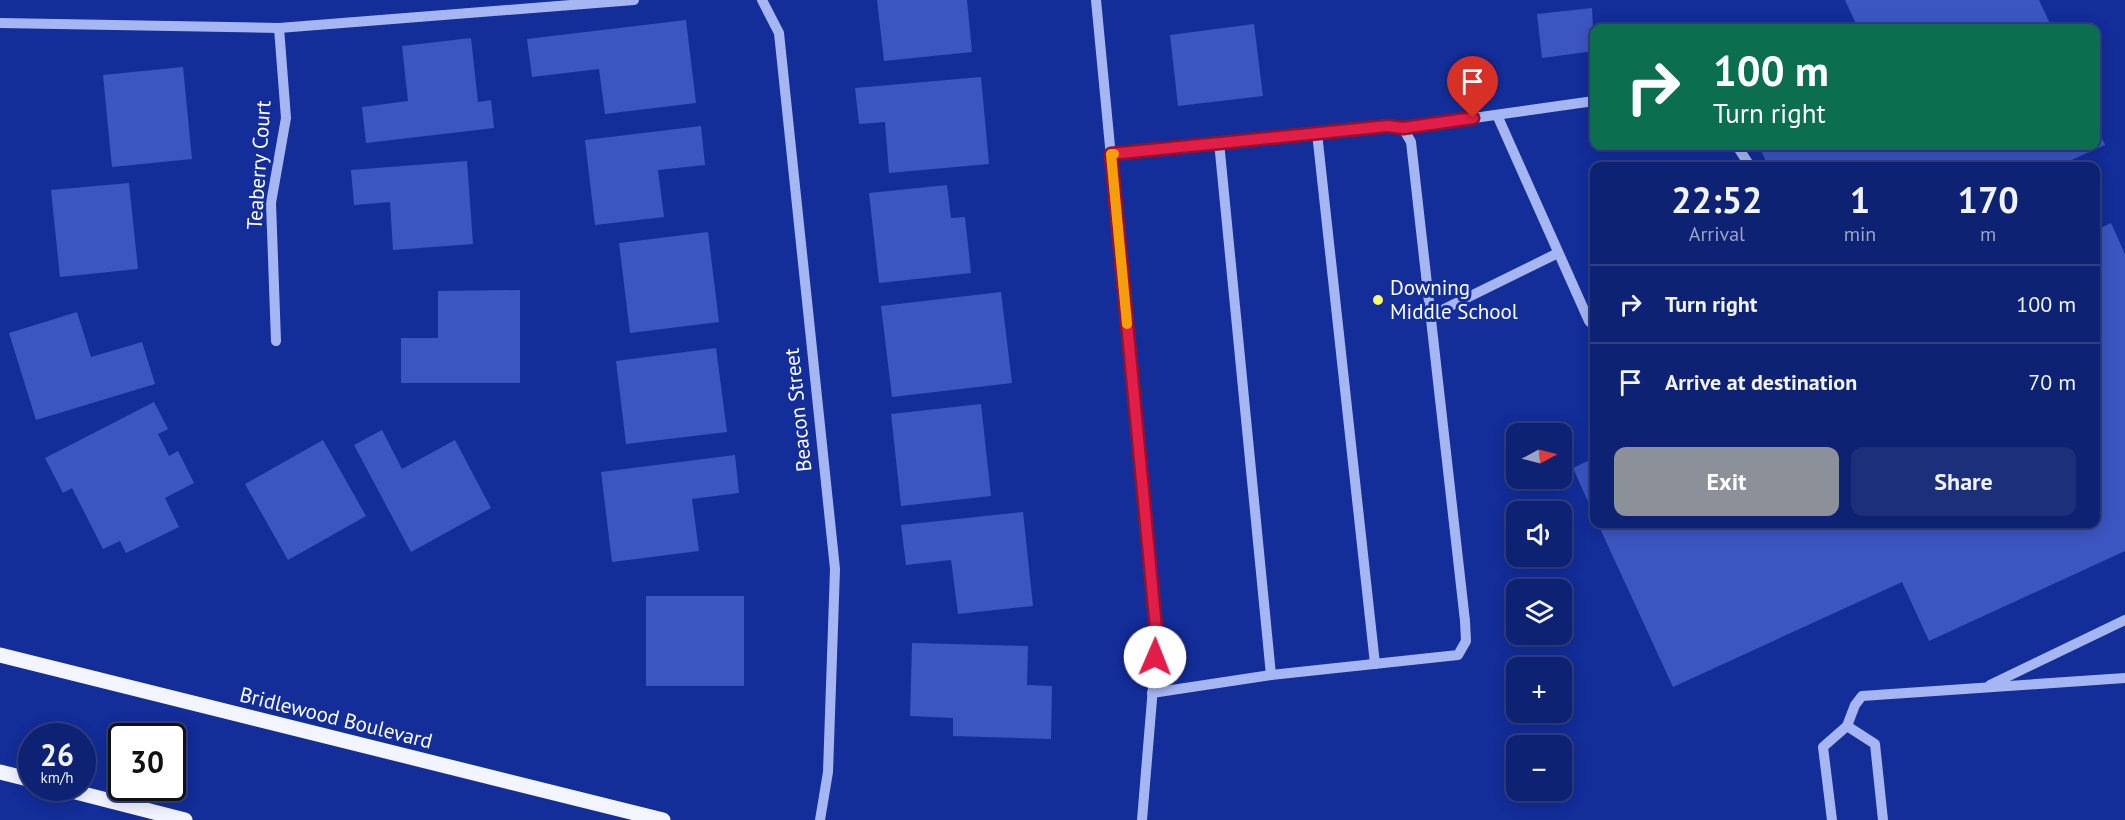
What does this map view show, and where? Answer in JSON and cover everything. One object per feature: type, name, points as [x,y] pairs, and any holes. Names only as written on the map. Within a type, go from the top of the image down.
[{"type":"main road","name":"Bridlewood Boulevard","points":[[0,656],[663,820]]},
{"type":"main road","points":[[0,772],[18,776]]},
{"type":"main road","points":[[96,797],[185,820]]},
{"type":"street","points":[[0,23],[279,28],[634,0]]},
{"type":"street","name":"Beacon Street","points":[[762,0],[779,33],[835,569],[828,772],[820,820]]},
{"type":"street","points":[[1096,0],[1157,639],[1142,820]]},
{"type":"street","name":"Teaberry Court","points":[[276,341],[271,203],[286,118],[279,28]]},
{"type":"street","points":[[1111,154],[1388,126],[1403,128],[1590,102]]},
{"type":"street","points":[[1497,115],[1590,323]]},
{"type":"street","points":[[1152,693],[1271,675],[1458,655],[1466,641],[1411,142],[1403,128]]},
{"type":"street","points":[[1317,133],[1375,664]]},
{"type":"street","points":[[1219,142],[1271,675]]},
{"type":"street","points":[[1430,316],[1558,253]]},
{"type":"street","points":[[1986,687],[2125,620]]},
{"type":"street","points":[[1832,820],[1823,747],[1846,726],[1855,705],[1862,696],[2125,678]]},
{"type":"street","points":[[1846,726],[1875,744],[1883,820]]},
{"type":"building","points":[[877,0],[967,0],[972,52],[884,61]]},
{"type":"building","points":[[1845,0],[2039,0],[2050,24],[1856,24]]},
{"type":"building","points":[[1592,8],[1590,52],[1542,58],[1537,14]]},
{"type":"building","points":[[686,20],[696,103],[605,114],[599,69],[532,77],[527,39]]},
{"type":"building","points":[[1254,24],[1263,96],[1178,106],[1170,35]]},
{"type":"building","points":[[471,38],[478,102],[491,100],[494,128],[366,143],[362,107],[408,101],[402,46]]},
{"type":"building","points":[[183,67],[192,159],[112,167],[103,75]]},
{"type":"building","points":[[981,77],[989,164],[889,173],[885,122],[859,124],[855,88]]},
{"type":"building","points":[[701,126],[705,165],[658,170],[664,217],[595,225],[585,140]]},
{"type":"building","points":[[2100,134],[2105,145],[2100,147]]},
{"type":"building","points":[[1761,150],[2094,150],[2067,162],[1766,162]]},
{"type":"building","points":[[467,161],[473,244],[393,250],[390,202],[354,205],[351,170]]},
{"type":"building","points":[[129,183],[138,269],[60,277],[51,190]]},
{"type":"building","points":[[947,185],[951,218],[965,217],[971,273],[879,283],[869,193]]},
{"type":"building","points":[[2111,223],[2125,254],[2125,551],[1929,641],[1902,582],[1673,687],[1600,528],[2100,528],[2100,228]]},
{"type":"building","points":[[708,232],[719,322],[630,333],[619,243]]},
{"type":"building","points":[[520,290],[520,383],[401,383],[401,338],[438,338],[438,291]]},
{"type":"building","points":[[1001,292],[1012,383],[892,397],[881,306]]},
{"type":"building","points":[[77,312],[91,357],[142,342],[155,384],[36,420],[9,333]]},
{"type":"building","points":[[716,348],[727,432],[626,444],[616,361]]},
{"type":"building","points":[[154,402],[168,429],[158,434],[169,456],[178,451],[194,483],[165,498],[179,527],[126,553],[120,541],[103,549],[72,488],[63,493],[45,458]]},
{"type":"building","points":[[981,404],[991,496],[901,506],[891,414]]},
{"type":"building","points":[[382,430],[402,469],[455,440],[491,508],[411,552],[354,445]]},
{"type":"building","points":[[323,440],[366,516],[288,560],[245,484]]},
{"type":"building","points":[[735,455],[739,493],[692,499],[699,551],[612,562],[601,472]]},
{"type":"building","points":[[1590,460],[1590,506],[1573,468]]},
{"type":"building","points":[[1023,512],[1033,606],[958,614],[951,560],[906,565],[901,525]]},
{"type":"building","points":[[646,596],[744,596],[744,686],[646,686]]},
{"type":"building","points":[[912,643],[1028,646],[1027,685],[1052,686],[1051,739],[953,736],[953,718],[910,716]]},
{"type":"slow traffic","points":[[1114,154],[1111,154],[1127,324]]},
{"type":"place","name":"Downing Middle School","points":[[1378,300]]},
{"type":"route","points":[[1155,657],[1157,639],[1111,154],[1388,126],[1403,128],[1473,118]]}]
